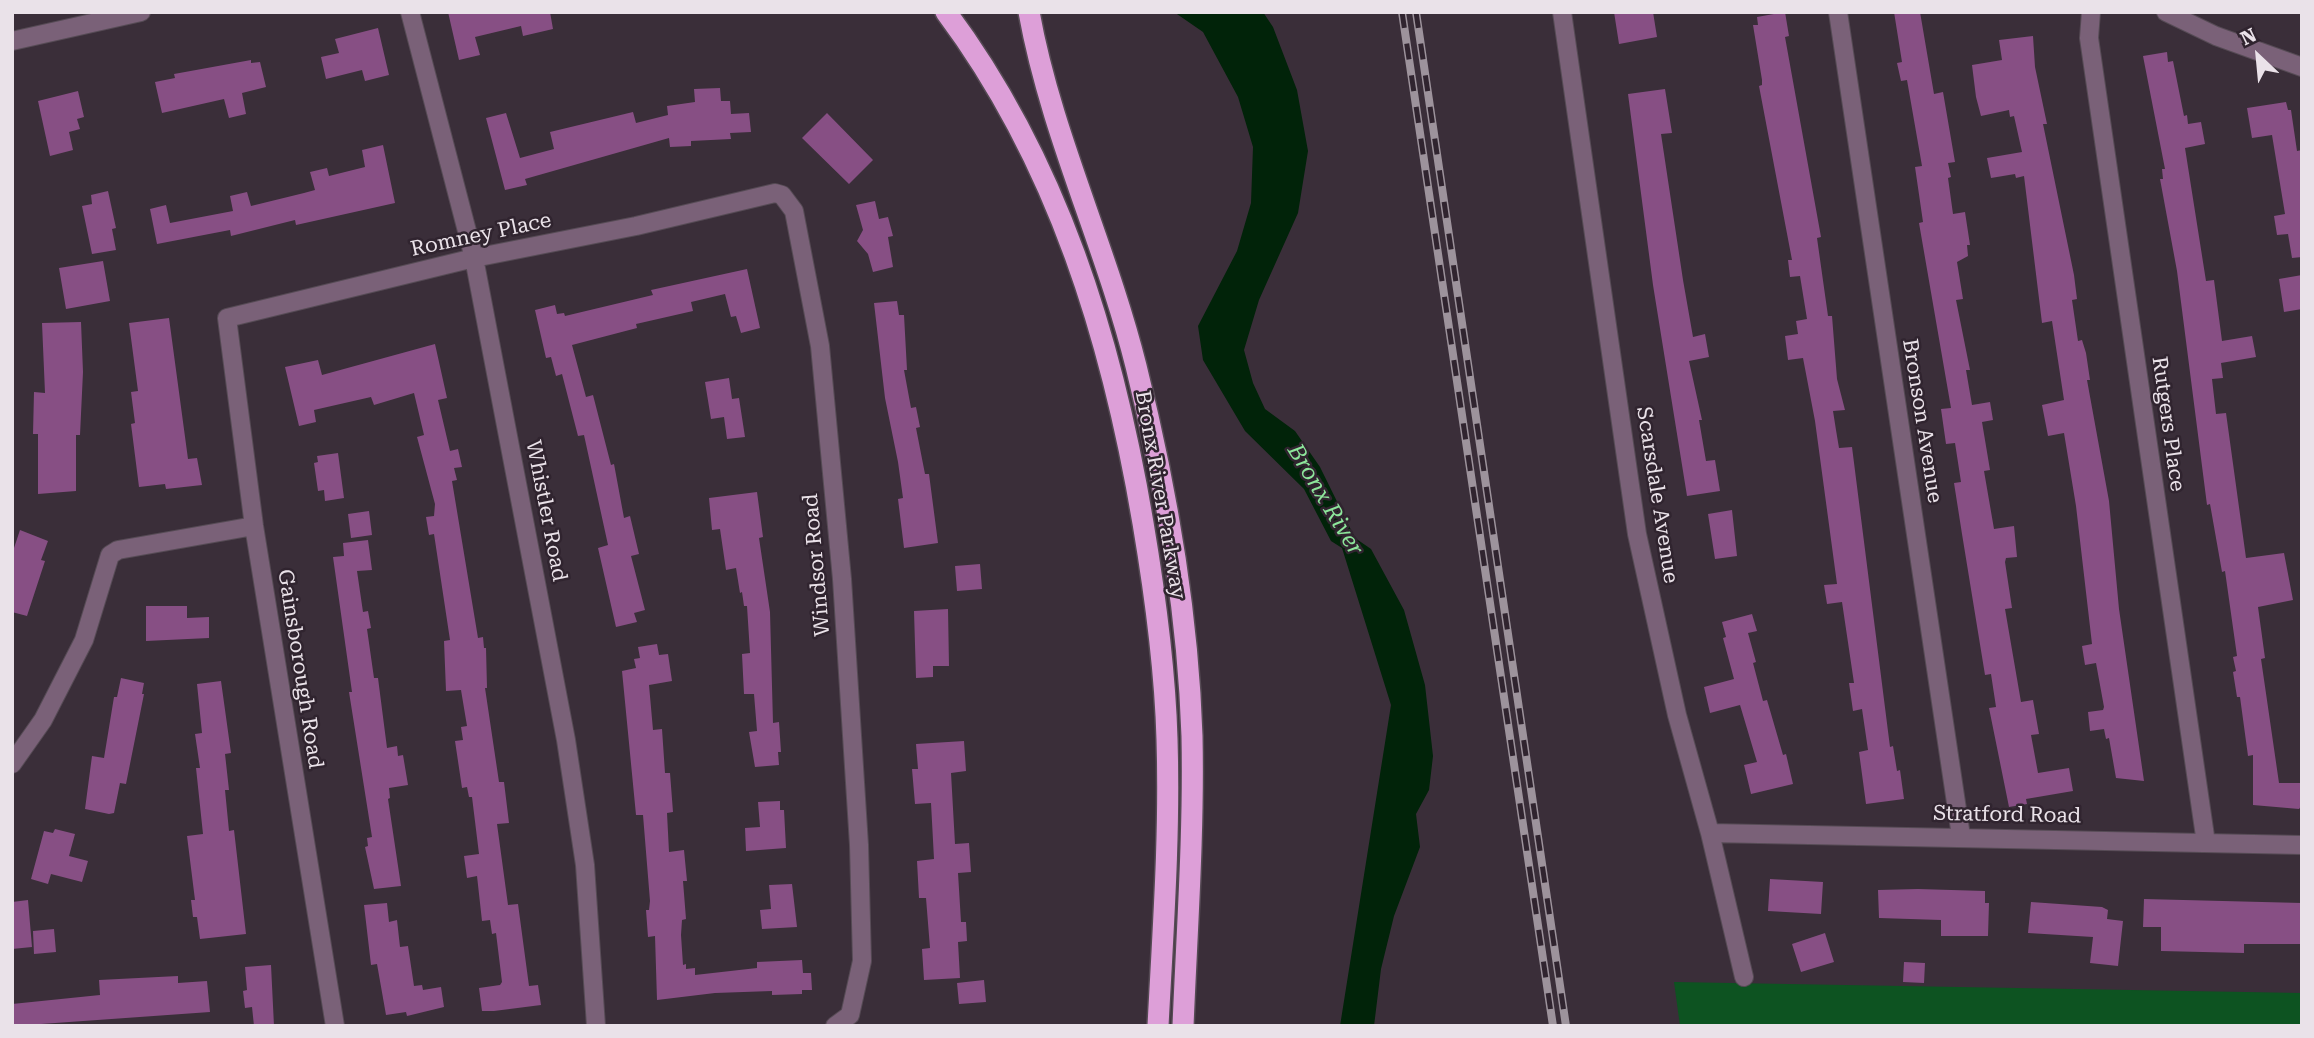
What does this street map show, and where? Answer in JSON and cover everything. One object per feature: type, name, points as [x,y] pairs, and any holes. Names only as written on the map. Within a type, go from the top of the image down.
[{"type":"highway","name":"Bronx River Parkway","points":[[946,12],[1009,107],[1051,191],[1090,297],[1130,456],[1151,576],[1165,698],[1167,819],[1158,1026]]},
{"type":"highway","name":"Bronx River Parkway","points":[[1030,12],[1058,128],[1112,284],[1136,364],[1175,568],[1186,650],[1192,760],[1192,856],[1183,1026]]},
{"type":"street","points":[[12,41],[141,12]]},
{"type":"street","name":"Whistler Road","points":[[410,12],[474,258],[566,740],[585,865],[596,1026]]},
{"type":"street","name":"Scarsdale Avenue","points":[[1563,12],[1637,534],[1677,715],[1710,833],[1744,977]]},
{"type":"street","name":"Bronson Avenue","points":[[1838,12],[1961,836]]},
{"type":"street","name":"Rutgers Place","points":[[2091,12],[2089,38],[2206,843]]},
{"type":"street","points":[[2166,12],[2216,36],[2302,67]]},
{"type":"street","name":"Windsor Road","points":[[746,200],[775,193],[782,195],[794,211],[820,346],[842,579],[859,845],[862,961],[850,1015],[835,1026]]},
{"type":"street","name":"Romney Place","points":[[227,318],[474,258],[636,226],[746,200]]},
{"type":"street","name":"Gainsborough Road","points":[[227,318],[254,526],[335,1026]]},
{"type":"street","points":[[12,764],[43,720],[83,640],[110,555],[118,550],[254,526]]},
{"type":"street","name":"Stratford Road","points":[[1710,833],[2302,845]]},
{"type":"green space","points":[[1674,982],[2302,993],[2302,1026],[1680,1026]]},
{"type":"water","name":"Bronx River","points":[[1174,12],[1263,12],[1273,27],[1297,90],[1308,151],[1298,213],[1259,300],[1244,350],[1253,383],[1265,409],[1295,431],[1320,467],[1355,538],[1371,549],[1404,610],[1425,685],[1433,756],[1429,790],[1416,814],[1420,847],[1394,916],[1381,969],[1374,1026],[1340,1026],[1391,705],[1342,548],[1331,541],[1304,489],[1245,431],[1203,360],[1198,326],[1237,251],[1251,203],[1253,147],[1238,97],[1203,32]]},
{"type":"building","points":[[448,12],[550,12],[553,29],[523,36],[521,26],[475,37],[480,55],[459,60]]},
{"type":"building","points":[[1614,12],[1653,12],[1657,37],[1619,44]]},
{"type":"building","points":[[1785,12],[1789,36],[1785,37],[1821,237],[1817,238],[1828,316],[1832,316],[1837,379],[1845,410],[1833,411],[1839,448],[1852,447],[1890,747],[1893,746],[1897,771],[1900,770],[1904,799],[1866,804],[1859,752],[1868,750],[1862,709],[1853,711],[1849,683],[1854,683],[1842,602],[1827,604],[1824,585],[1837,584],[1815,421],[1803,358],[1788,360],[1785,336],[1798,334],[1796,321],[1807,319],[1800,276],[1790,277],[1788,260],[1792,260],[1759,86],[1762,85],[1762,80],[1753,25],[1758,25],[1757,17]]},
{"type":"building","points":[[1894,12],[1920,12],[1934,94],[1943,92],[1955,162],[1948,163],[1953,214],[1965,212],[1970,245],[1967,245],[1968,256],[1957,262],[1963,299],[1956,300],[1970,370],[1966,370],[1972,405],[1990,402],[1993,420],[1982,422],[1990,470],[1984,471],[1994,529],[2014,526],[2017,557],[2006,558],[2005,562],[2012,608],[2005,609],[2021,702],[2033,700],[2039,734],[2031,735],[2038,773],[2069,768],[2073,791],[2026,799],[2027,804],[2009,807],[1989,708],[1996,707],[1991,674],[1985,675],[1954,483],[1961,482],[1955,443],[1946,444],[1941,409],[1951,408],[1919,223],[1923,222],[1915,167],[1922,166],[1907,80],[1901,81],[1897,63],[1902,62]]},
{"type":"building","points":[[378,28],[389,75],[365,81],[362,70],[326,79],[321,57],[339,53],[335,39]]},
{"type":"building","points":[[2033,36],[2035,67],[2047,124],[2043,124],[2074,275],[2077,299],[2072,300],[2078,341],[2082,340],[2086,353],[2090,380],[2087,380],[2109,501],[2119,609],[2144,781],[2116,778],[2109,738],[2106,739],[2104,729],[2090,731],[2088,712],[2103,710],[2104,707],[2096,663],[2085,665],[2082,646],[2092,644],[2076,506],[2064,433],[2048,436],[2042,405],[2064,400],[2052,321],[2042,323],[2024,176],[2016,178],[2015,174],[1991,178],[1987,158],[2022,152],[2014,116],[2010,117],[2009,110],[1981,116],[1976,97],[1972,65],[2002,60],[1999,40]]},
{"type":"building","points":[[2167,52],[2168,62],[2173,61],[2184,116],[2187,115],[2188,124],[2201,122],[2205,144],[2185,148],[2206,281],[2214,280],[2222,341],[2252,336],[2256,357],[2221,363],[2223,378],[2212,379],[2216,414],[2226,413],[2246,558],[2284,553],[2293,600],[2258,607],[2265,658],[2261,659],[2279,783],[2302,783],[2302,805],[2299,809],[2253,805],[2253,755],[2248,756],[2240,697],[2237,697],[2233,672],[2236,671],[2233,657],[2237,656],[2225,571],[2222,572],[2210,504],[2207,505],[2177,271],[2160,179],[2163,179],[2162,169],[2165,169],[2143,56]]},
{"type":"building","points":[[251,60],[251,63],[260,62],[266,87],[242,93],[246,114],[229,118],[224,99],[162,113],[155,82],[175,78],[174,74]]},
{"type":"building","points":[[720,88],[721,101],[730,101],[731,114],[749,113],[751,132],[730,133],[731,139],[691,141],[691,146],[670,147],[669,138],[525,179],[527,185],[505,190],[486,118],[506,113],[520,158],[554,149],[550,132],[633,112],[636,123],[668,115],[667,106],[695,102],[694,89]]},
{"type":"building","points":[[1665,89],[1672,133],[1661,134],[1683,280],[1693,337],[1705,334],[1709,357],[1689,361],[1702,420],[1699,420],[1706,461],[1715,460],[1720,491],[1687,496],[1653,285],[1628,94]]},
{"type":"building","points":[[78,91],[84,117],[77,119],[80,129],[69,132],[73,150],[50,156],[38,101]]},
{"type":"building","points":[[2286,102],[2288,110],[2291,110],[2297,151],[2302,150],[2302,257],[2292,258],[2288,234],[2277,235],[2274,216],[2285,214],[2272,135],[2252,138],[2247,108]]},
{"type":"building","points":[[827,113],[873,160],[849,184],[802,138]]},
{"type":"building","points":[[383,145],[395,203],[296,225],[295,220],[231,236],[230,230],[157,244],[150,209],[166,205],[170,223],[233,211],[230,196],[247,192],[251,206],[315,190],[310,172],[327,168],[329,176],[365,167],[362,150]]},
{"type":"building","points":[[108,191],[116,228],[112,229],[116,250],[92,254],[82,206],[92,204],[91,195]]},
{"type":"building","points":[[875,201],[879,219],[888,217],[893,236],[888,237],[893,267],[873,272],[868,254],[857,241],[863,230],[856,205]]},
{"type":"building","points":[[103,261],[110,301],[66,309],[59,268]]},
{"type":"building","points":[[747,269],[760,328],[741,333],[736,316],[731,317],[725,294],[691,302],[693,311],[636,324],[637,328],[572,345],[586,397],[593,395],[611,465],[614,464],[624,518],[630,516],[639,554],[631,556],[645,610],[634,613],[637,622],[616,627],[598,548],[608,545],[584,435],[578,436],[562,374],[556,376],[551,357],[546,358],[535,310],[555,305],[557,314],[564,313],[565,316],[653,295],[651,290]]},
{"type":"building","points":[[2302,275],[2302,309],[2284,312],[2279,279]]},
{"type":"building","points":[[897,301],[899,315],[904,315],[907,370],[904,370],[911,408],[916,407],[920,427],[916,428],[925,474],[929,474],[938,543],[904,548],[898,499],[903,498],[885,398],[874,303]]},
{"type":"building","points":[[169,318],[188,459],[197,458],[202,485],[166,489],[165,484],[139,487],[131,424],[135,423],[131,392],[138,391],[129,323]]},
{"type":"building","points":[[81,322],[83,372],[80,435],[76,435],[76,491],[38,494],[38,434],[33,434],[34,392],[45,393],[42,323]]},
{"type":"building","points":[[435,344],[447,398],[438,400],[450,451],[458,449],[462,467],[454,468],[457,480],[452,481],[478,638],[483,637],[486,648],[485,688],[499,782],[504,782],[509,823],[497,824],[508,905],[518,904],[529,986],[538,985],[541,1005],[494,1011],[482,1011],[479,988],[500,985],[502,982],[496,933],[492,934],[490,920],[482,921],[477,876],[467,878],[464,856],[479,854],[472,797],[469,797],[467,787],[462,788],[455,741],[463,740],[461,727],[467,726],[461,690],[446,691],[444,641],[450,640],[434,534],[429,535],[426,517],[434,516],[435,504],[417,437],[424,435],[414,393],[374,405],[371,397],[314,410],[316,422],[299,426],[285,367],[318,360],[322,375]]},
{"type":"building","points":[[729,378],[732,399],[739,398],[745,437],[727,439],[724,417],[711,419],[705,382]]},
{"type":"building","points":[[338,453],[344,498],[325,501],[324,490],[318,491],[314,463],[318,462],[317,456]]},
{"type":"building","points":[[757,492],[763,537],[759,538],[770,612],[773,723],[779,722],[781,752],[778,752],[779,765],[755,767],[749,732],[757,731],[754,694],[744,694],[742,654],[750,653],[747,606],[744,606],[742,592],[740,593],[736,568],[726,570],[720,529],[712,530],[709,498]]},
{"type":"building","points":[[1732,510],[1737,556],[1715,559],[1708,514]]},
{"type":"building","points":[[369,511],[372,535],[351,538],[348,514]]},
{"type":"building","points":[[20,530],[48,541],[41,560],[45,561],[27,616],[12,612],[12,554]]},
{"type":"building","points":[[368,540],[372,570],[357,571],[363,612],[368,611],[371,628],[367,629],[374,678],[378,678],[387,748],[397,746],[398,756],[403,755],[408,785],[389,788],[388,799],[401,886],[374,889],[365,847],[368,846],[367,838],[372,837],[349,692],[352,692],[333,557],[344,556],[343,543]]},
{"type":"building","points":[[980,564],[982,589],[957,591],[955,566]]},
{"type":"building","points":[[146,606],[187,606],[187,618],[209,617],[209,638],[146,641]]},
{"type":"building","points":[[948,609],[949,666],[933,666],[933,677],[916,678],[914,611]]},
{"type":"building","points":[[1752,614],[1757,631],[1748,633],[1756,662],[1753,663],[1763,701],[1767,700],[1783,755],[1786,754],[1793,784],[1751,794],[1744,765],[1757,762],[1740,705],[1710,713],[1704,687],[1734,679],[1723,638],[1726,637],[1722,622]]},
{"type":"building","points":[[657,644],[659,655],[668,654],[672,681],[649,685],[653,730],[662,729],[665,773],[670,773],[673,812],[667,813],[669,852],[684,850],[687,881],[683,881],[686,919],[682,920],[681,935],[683,965],[686,964],[686,969],[695,968],[695,975],[757,968],[757,962],[802,960],[803,973],[811,973],[812,990],[802,990],[802,994],[772,995],[772,991],[715,993],[657,1000],[655,936],[648,937],[646,910],[649,910],[650,901],[643,815],[636,815],[622,671],[636,668],[634,659],[640,658],[638,647]]},
{"type":"building","points":[[121,678],[144,683],[144,694],[126,784],[120,783],[114,813],[109,814],[85,809],[92,756],[104,758],[114,697],[117,697]]},
{"type":"building","points":[[221,681],[231,753],[225,754],[229,790],[225,790],[229,831],[234,830],[246,934],[200,939],[197,917],[193,917],[191,900],[195,900],[187,836],[203,834],[196,768],[200,768],[195,734],[202,733],[197,684]]},
{"type":"building","points":[[964,741],[966,771],[951,773],[955,844],[969,843],[971,872],[958,873],[961,922],[966,922],[967,941],[958,942],[960,978],[924,980],[922,949],[930,948],[926,898],[919,898],[917,861],[934,859],[931,803],[915,804],[912,769],[918,769],[916,744]]},
{"type":"building","points":[[780,801],[780,810],[784,810],[786,848],[746,851],[745,828],[760,827],[758,802]]},
{"type":"building","points":[[55,829],[75,834],[69,856],[88,861],[82,882],[51,874],[48,884],[31,879],[44,831],[53,833]]},
{"type":"building","points":[[1770,879],[1823,882],[1821,914],[1768,911]]},
{"type":"building","points":[[792,884],[797,927],[762,929],[760,910],[771,909],[769,885]]},
{"type":"building","points":[[1878,890],[1985,891],[1985,903],[1989,903],[1988,936],[1941,936],[1941,920],[1879,918]]},
{"type":"building","points":[[2144,899],[2302,903],[2302,944],[2244,944],[2244,953],[2161,951],[2161,927],[2143,927]]},
{"type":"building","points":[[28,900],[32,947],[12,949],[12,902]]},
{"type":"building","points":[[2031,902],[2102,907],[2108,910],[2107,919],[2123,921],[2118,966],[2090,963],[2093,937],[2028,933]]},
{"type":"building","points":[[387,903],[389,922],[397,920],[400,947],[408,946],[414,986],[422,985],[423,990],[441,987],[444,1007],[407,1016],[406,1012],[386,1015],[377,964],[371,965],[364,905]]},
{"type":"building","points":[[54,929],[56,952],[34,954],[33,931]]},
{"type":"building","points":[[1825,933],[1834,962],[1801,972],[1792,944]]},
{"type":"building","points":[[1904,962],[1925,963],[1924,983],[1903,982]]},
{"type":"building","points":[[271,965],[274,1026],[254,1026],[252,1007],[245,1008],[245,967]]},
{"type":"building","points":[[178,976],[178,983],[207,981],[210,1012],[13,1026],[12,1004],[100,995],[99,980]]},
{"type":"building","points":[[984,980],[986,1002],[959,1004],[957,983]]},
{"type":"railway","points":[[1402,12],[1553,1026]]},
{"type":"railway","points":[[1416,12],[1566,1026]]}]
